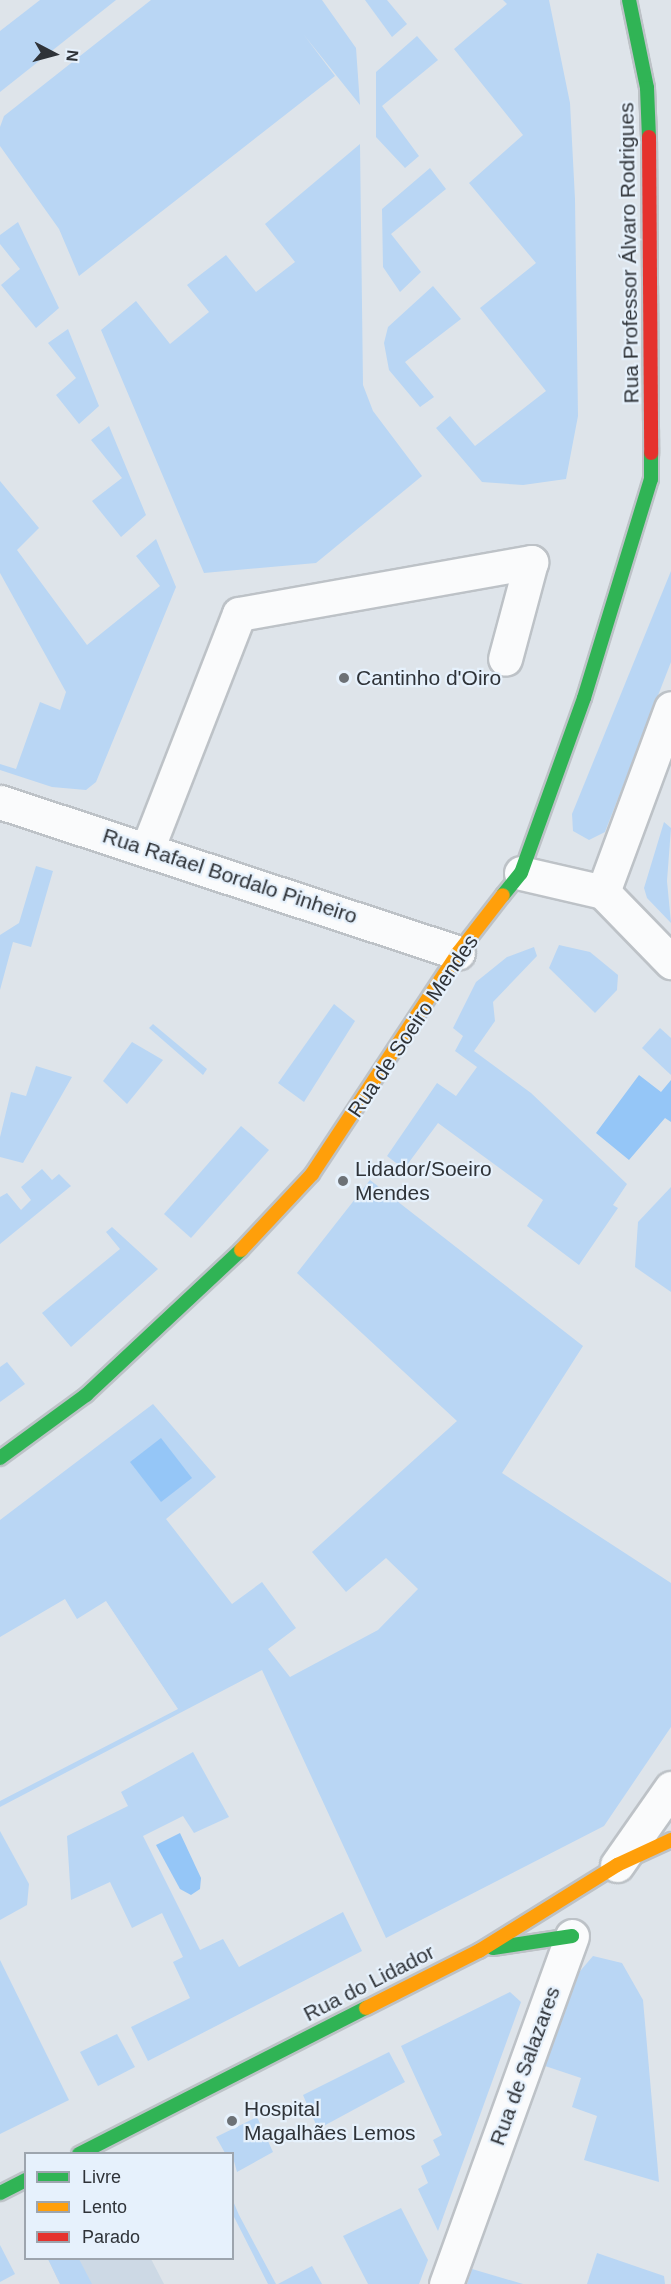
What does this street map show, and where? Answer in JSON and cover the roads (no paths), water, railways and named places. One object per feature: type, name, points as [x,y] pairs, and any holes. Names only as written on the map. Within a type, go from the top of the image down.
[{"type":"street","name":"Rua Professor Álvaro Rodrigues","points":[[629,0],[647,88],[654,307],[651,479]]},
{"type":"street","points":[[651,479],[664,492]]},
{"type":"street","name":"Rua de Soeiro Mendes","points":[[0,1458],[86,1395],[199,1295],[312,1173],[458,952],[521,873],[584,698],[651,479]]},
{"type":"street","points":[[147,847],[239,614],[531,562],[505,658]]},
{"type":"street","points":[[603,892],[671,708]]},
{"type":"street","name":"Rua Rafael Bordalo Pinheiro","points":[[0,802],[147,847],[458,952]]},
{"type":"street","points":[[521,873],[603,892],[671,962]]},
{"type":"street","points":[[617,1865],[671,1788]]},
{"type":"street","name":"Rua do Lidador","points":[[83,2152],[479,1950],[617,1865],[671,1840]]},
{"type":"street","name":"Rua de Salazares","points":[[446,2284],[572,1936],[479,1950]]},
{"type":"street","points":[[0,2193],[24,2181]]},
{"type":"place","name":"Cantinho d'Oiro","points":[[344,678]]},
{"type":"place","name":"Lidador/Soeiro Mendes","points":[[343,1181]]},
{"type":"place","name":"Hospital Magalhães Lemos","points":[[232,2121]]}]
